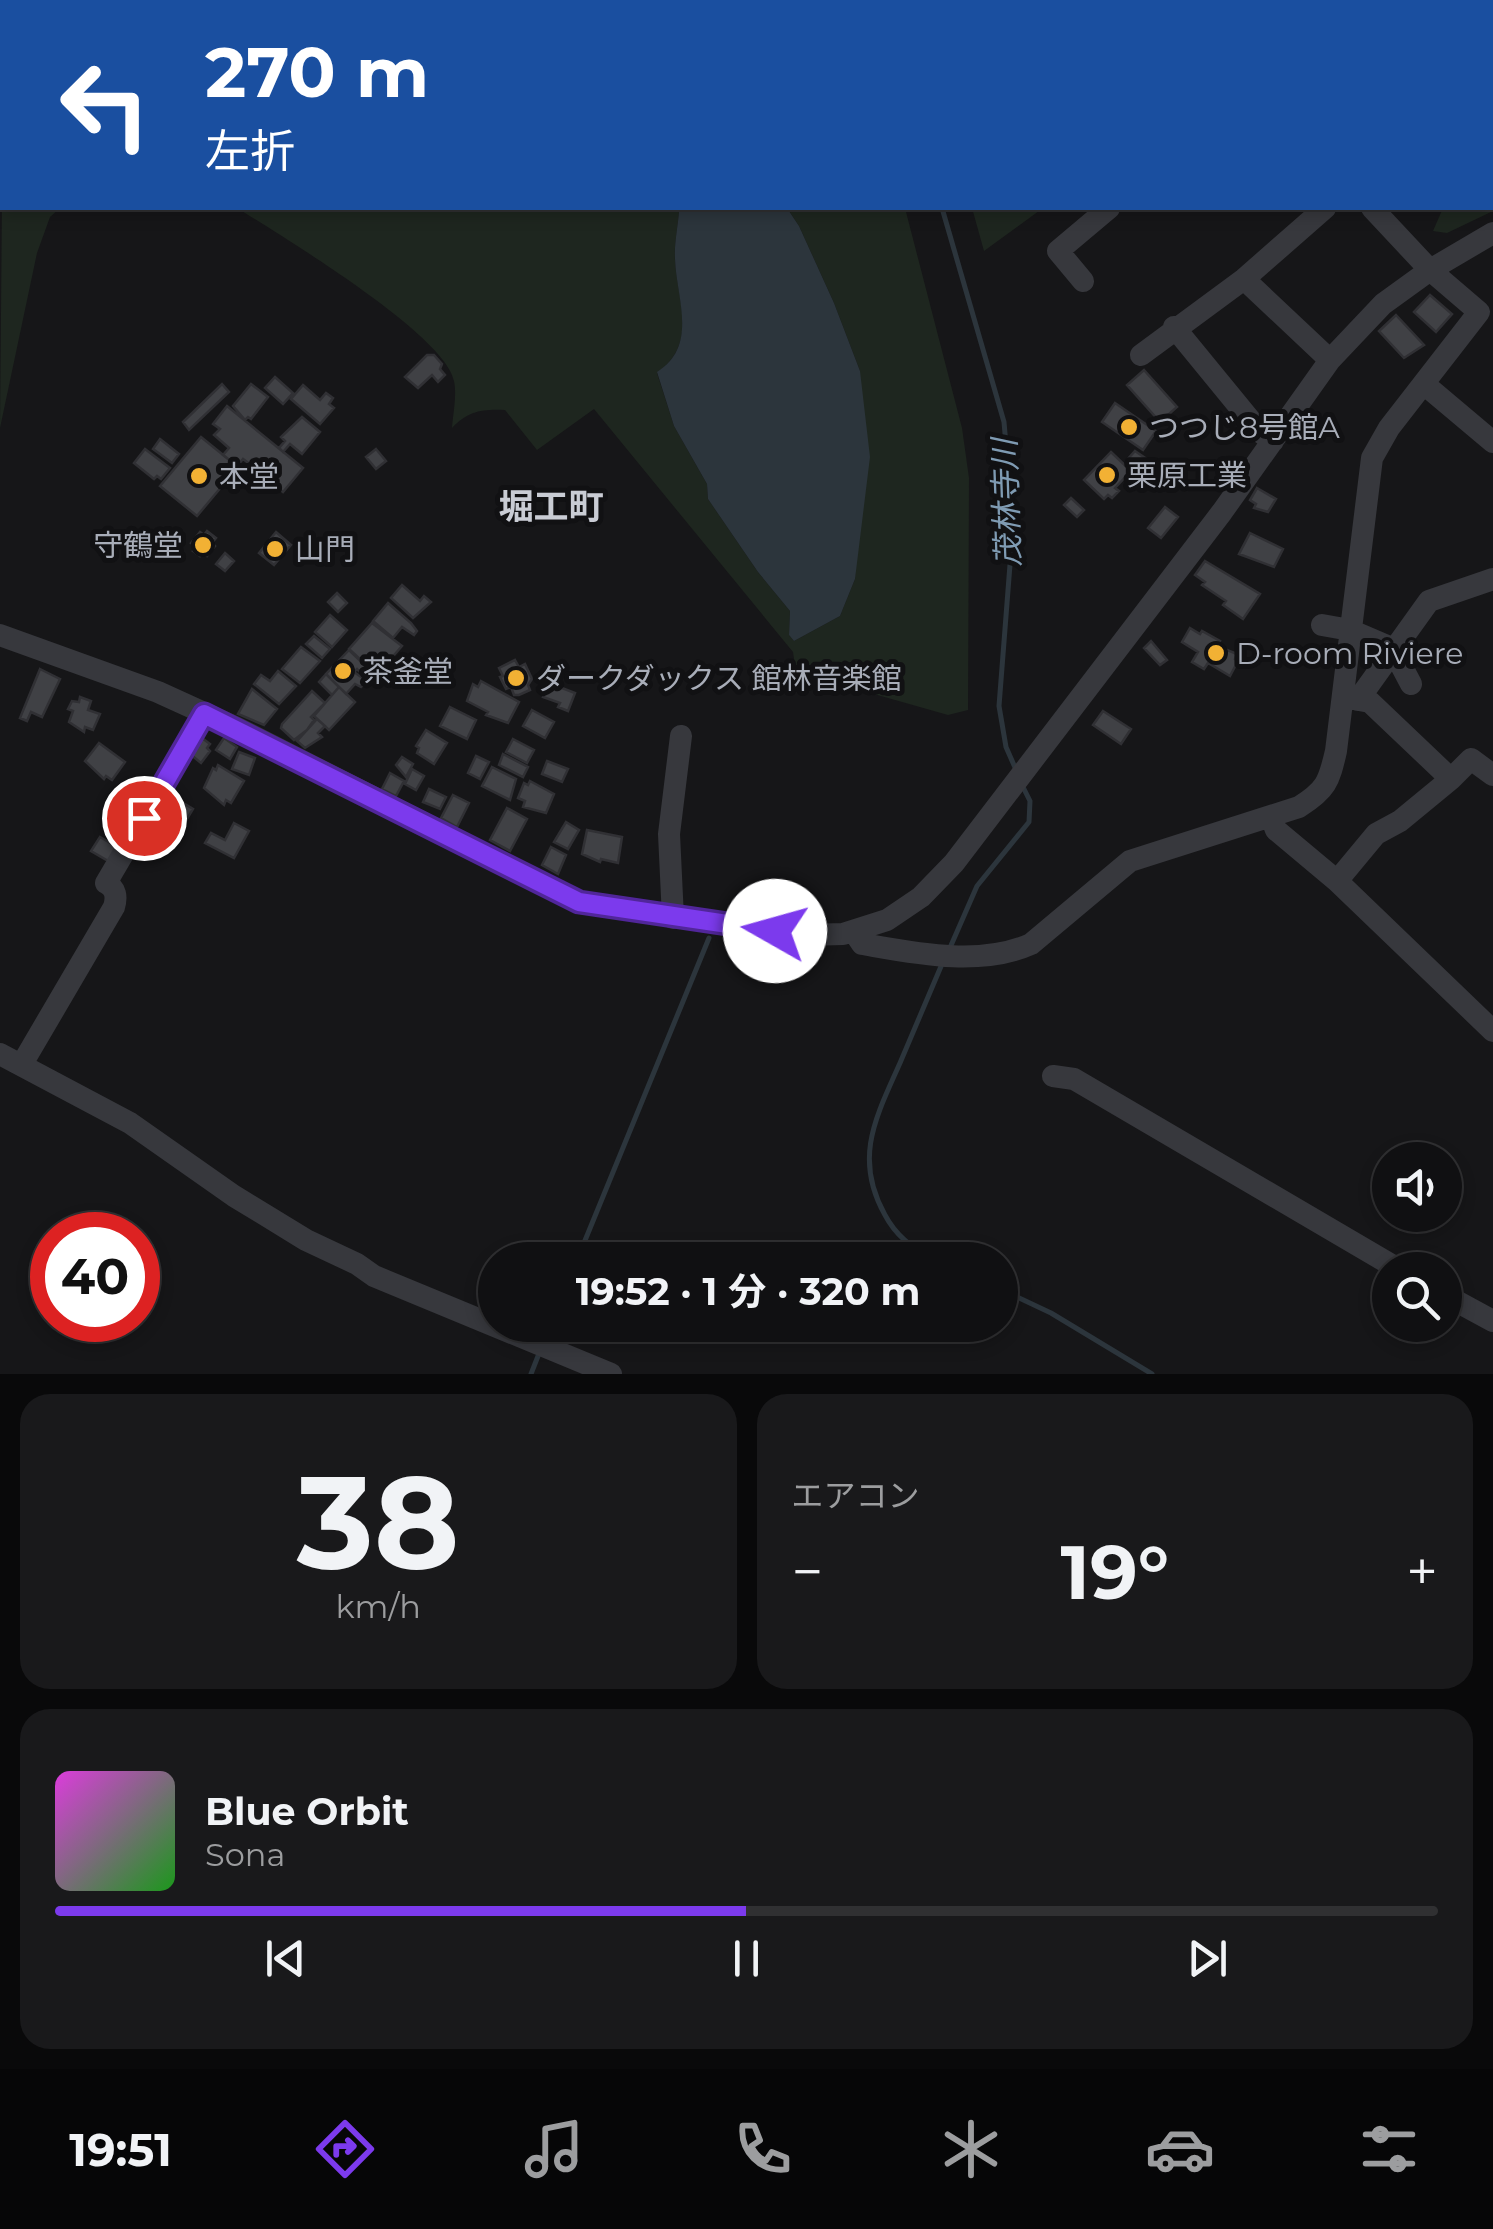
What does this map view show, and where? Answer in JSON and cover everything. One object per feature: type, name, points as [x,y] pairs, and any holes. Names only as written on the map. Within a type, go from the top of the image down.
[{"type":"street","points":[[1083,281],[1058,251],[1107,210]]},
{"type":"street","points":[[1141,354],[1244,279],[1323,210]]},
{"type":"street","points":[[1355,696],[1350,630],[1372,458],[1389,428],[1486,305],[1430,270],[1374,210]]},
{"type":"street","points":[[0,635],[158,692],[579,902],[807,935],[854,932],[887,920],[920,896],[954,863],[1330,360],[1383,304],[1430,270],[1493,233]]},
{"type":"street","points":[[1244,279],[1330,360]]},
{"type":"street","points":[[1174,327],[1260,432],[1273,441]]},
{"type":"street","points":[[1424,384],[1493,442]]},
{"type":"street","points":[[854,932],[862,944],[922,953],[1006,952],[1031,944],[1130,860],[1300,807],[1322,792],[1330,776],[1355,696],[1429,601],[1493,578]]},
{"type":"street","points":[[1322,625],[1350,630],[1392,648],[1417,682],[1355,696]]},
{"type":"street","points":[[1355,696],[1370,702],[1451,779]]},
{"type":"street","points":[[22,1064],[114,907],[112,886],[106,882],[204,714]]},
{"type":"street","points":[[673,918],[670,834],[682,736]]},
{"type":"street","points":[[1337,881],[1376,834],[1400,821],[1471,759],[1493,775]]},
{"type":"street","points":[[1270,816],[1276,830],[1337,881],[1493,1032]]},
{"type":"street","points":[[0,1054],[130,1123],[248,1204],[374,1276],[612,1374]]},
{"type":"street","points":[[1054,1076],[1074,1079],[1372,1254]]},
{"type":"street","points":[[1462,1304],[1493,1321]]},
{"type":"shaded area","points":[[2,210],[58,210],[50,217],[37,253],[0,428]]},
{"type":"shaded area","points":[[240,210],[683,210],[679,211],[675,248],[682,335],[670,361],[657,373],[674,426],[707,484],[708,499],[790,611],[789,635],[794,641],[840,616],[855,579],[860,371],[834,303],[788,210],[906,210],[962,428],[969,478],[968,710],[948,715],[874,694],[797,679],[793,652],[594,409],[537,450],[505,410],[476,412],[452,428],[454,381],[444,361],[393,313]]},
{"type":"shaded area","points":[[788,210],[834,303],[860,371],[870,457],[855,579],[840,616],[794,641],[789,635],[790,611],[708,499],[707,484],[674,426],[657,372],[678,349],[681,335],[675,247],[679,211]]},
{"type":"shaded area","points":[[973,210],[1040,210],[984,251]]},
{"type":"shaded area","points":[[1442,210],[1493,210],[1447,233],[1433,231]]},
{"type":"building","points":[[1430,295],[1452,314],[1436,332],[1414,312]]},
{"type":"building","points":[[1396,315],[1424,345],[1404,358],[1379,331]]},
{"type":"building","points":[[427,355],[434,355],[445,375],[438,382],[432,375],[418,388],[405,377]]},
{"type":"building","points":[[1144,370],[1177,407],[1160,422],[1127,385]]},
{"type":"building","points":[[275,377],[293,393],[283,404],[265,388]]},
{"type":"building","points":[[222,384],[229,392],[189,430],[183,422]]},
{"type":"building","points":[[251,384],[268,397],[251,419],[245,420],[233,406]]},
{"type":"building","points":[[303,385],[320,400],[326,393],[333,398],[329,404],[334,408],[320,424],[291,399]]},
{"type":"building","name":"つつじ8号館A","points":[[1115,403],[1156,431],[1143,450],[1102,422]]},
{"type":"building","points":[[227,406],[303,468],[283,492],[264,477],[261,481],[247,469],[251,465],[243,459],[237,466],[223,455],[229,448],[214,435],[220,429],[213,424]]},
{"type":"building","points":[[302,417],[320,432],[302,454],[290,444],[283,452],[279,448],[285,441],[281,437]]},
{"type":"building","name":"本堂","points":[[201,437],[238,467],[197,516],[160,486]]},
{"type":"building","points":[[160,439],[179,454],[172,463],[153,449]]},
{"type":"building","points":[[145,449],[170,468],[161,479],[154,479],[134,463]]},
{"type":"building","points":[[376,449],[386,461],[376,469],[366,457]]},
{"type":"building","points":[[1135,451],[1151,462],[1138,474],[1126,461]]},
{"type":"building","name":"栗原工業","points":[[1111,452],[1131,471],[1115,488],[1119,491],[1104,499],[1084,480]]},
{"type":"building","points":[[1257,488],[1276,499],[1268,512],[1254,508],[1256,504],[1250,500]]},
{"type":"building","points":[[1071,498],[1084,510],[1077,517],[1064,505]]},
{"type":"building","points":[[1165,507],[1178,517],[1161,538],[1148,528]]},
{"type":"building","name":"守鶴堂","points":[[207,531],[216,538],[212,543],[215,546],[207,556],[200,556],[191,543],[200,532],[204,535]]},
{"type":"building","name":"山門","points":[[276,532],[291,545],[274,565],[259,553]]},
{"type":"building","points":[[1250,533],[1283,549],[1274,567],[1239,554]]},
{"type":"building","points":[[225,553],[234,561],[225,571],[216,564]]},
{"type":"building","points":[[1205,561],[1260,594],[1243,619],[1223,605],[1226,601],[1202,585],[1205,582],[1195,575]]},
{"type":"building","points":[[402,585],[420,601],[424,596],[431,602],[413,618],[391,598]]},
{"type":"building","points":[[337,593],[347,603],[338,612],[328,602]]},
{"type":"building","points":[[388,603],[411,623],[417,631],[414,635],[402,627],[393,638],[373,621]]},
{"type":"building","points":[[330,615],[347,630],[332,647],[315,632]]},
{"type":"building","points":[[372,623],[402,646],[381,670],[366,657],[363,662],[349,649]]},
{"type":"building","name":"D-room Riviere","points":[[1190,628],[1200,634],[1202,631],[1220,641],[1217,646],[1237,654],[1238,661],[1230,676],[1208,663],[1204,669],[1192,662],[1198,652],[1182,642]]},
{"type":"building","points":[[314,636],[330,649],[322,658],[306,644]]},
{"type":"building","points":[[1151,641],[1167,660],[1160,665],[1144,648]]},
{"type":"building","points":[[301,647],[320,661],[300,683],[282,669]]},
{"type":"building","name":"茶釜堂","points":[[349,650],[374,674],[368,680],[357,669],[354,672],[367,681],[361,687],[355,684],[346,694],[326,674]]},
{"type":"building","name":"ダークダックス 館林音楽館","points":[[515,660],[519,667],[525,664],[532,679],[530,690],[519,695],[514,695],[511,687],[506,689],[500,677],[503,676],[499,668]]},
{"type":"building","points":[[40,669],[60,679],[42,717],[31,712],[27,721],[20,718]]},
{"type":"building","points":[[278,671],[296,686],[279,704],[254,684],[261,675],[270,681]]},
{"type":"building","points":[[326,674],[339,687],[332,695],[319,682]]},
{"type":"building","points":[[481,681],[519,702],[508,723],[486,715],[488,712],[467,701],[473,684],[478,687]]},
{"type":"building","points":[[549,683],[575,693],[568,711],[558,707],[560,703],[543,697]]},
{"type":"building","points":[[339,687],[355,702],[329,730],[314,716]]},
{"type":"building","points":[[252,689],[277,709],[264,725],[238,714]]},
{"type":"building","points":[[312,691],[325,703],[311,717],[314,720],[307,730],[294,740],[281,728],[282,724]]},
{"type":"building","points":[[80,697],[91,701],[88,710],[100,714],[93,730],[85,727],[84,732],[69,722],[73,711],[68,709]]},
{"type":"building","points":[[450,707],[476,720],[467,739],[440,726]]},
{"type":"building","points":[[532,710],[554,722],[545,738],[523,726]]},
{"type":"building","points":[[1103,711],[1131,729],[1121,744],[1093,725]]},
{"type":"building","points":[[317,719],[325,726],[318,733],[322,737],[305,748],[297,741]]},
{"type":"building","points":[[426,730],[447,743],[434,764],[417,753],[416,746]]},
{"type":"building","points":[[202,738],[210,744],[210,751],[201,763],[190,754]]},
{"type":"building","points":[[224,738],[237,747],[230,759],[216,750]]},
{"type":"building","points":[[513,739],[534,750],[527,763],[506,752]]},
{"type":"building","points":[[99,743],[125,762],[112,780],[106,776],[104,779],[85,761]]},
{"type":"building","points":[[239,752],[255,758],[249,775],[232,769]]},
{"type":"building","points":[[503,754],[528,767],[523,777],[499,765]]},
{"type":"building","points":[[476,756],[489,762],[480,779],[468,773]]},
{"type":"building","points":[[402,757],[413,764],[406,777],[396,765]]},
{"type":"building","points":[[547,761],[568,769],[562,782],[542,774]]},
{"type":"building","points":[[218,765],[244,781],[231,803],[226,800],[224,805],[204,788]]},
{"type":"building","points":[[492,767],[516,779],[510,800],[482,786]]},
{"type":"building","points":[[412,769],[424,776],[416,790],[405,784]]},
{"type":"building","points":[[390,773],[404,781],[396,796],[382,789]]},
{"type":"building","points":[[530,781],[554,794],[546,813],[523,807],[525,801],[518,798],[524,783],[528,785]]},
{"type":"building","points":[[429,789],[446,797],[440,809],[423,802]]},
{"type":"building","points":[[121,791],[145,805],[132,828],[107,814]]},
{"type":"building","points":[[453,795],[469,803],[457,827],[441,818]]},
{"type":"building","points":[[180,801],[193,809],[181,829],[168,821]]},
{"type":"building","points":[[507,808],[527,819],[510,851],[490,840]]},
{"type":"building","points":[[566,822],[579,830],[568,849],[554,842]]},
{"type":"building","points":[[234,823],[249,831],[234,858],[205,843],[211,833],[225,840]]},
{"type":"building","points":[[587,830],[622,837],[618,863],[601,859],[600,862],[582,854]]},
{"type":"building","points":[[100,837],[119,848],[110,862],[91,851]]},
{"type":"building","points":[[551,847],[566,855],[558,874],[542,865]]},
{"type":"waterway","name":"茂林寺川","points":[[943,210],[1004,422],[1013,526],[999,706],[1006,747],[1017,772]]},
{"type":"waterway","points":[[949,950],[977,886],[1029,822],[1030,801],[1023,787]]},
{"type":"waterway","points":[[584,1242],[709,938]]},
{"type":"waterway","points":[[906,1242],[889,1223],[875,1194],[870,1175],[871,1138],[942,964]]},
{"type":"waterway","points":[[1018,1297],[1152,1374]]},
{"type":"waterway","points":[[531,1374],[540,1351]]},
{"type":"place","name":"つつじ8号館A","points":[[1129,427]]},
{"type":"place","name":"栗原工業","points":[[1107,475]]},
{"type":"place","name":"本堂","points":[[199,476]]},
{"type":"place","name":"守鶴堂","points":[[203,545]]},
{"type":"place","name":"山門","points":[[275,549]]},
{"type":"place","name":"D-room Riviere","points":[[1216,653]]},
{"type":"place","name":"茶釜堂","points":[[343,671]]},
{"type":"place","name":"ダークダックス 館林音楽館","points":[[516,678]]},
{"type":"district","name":"堀工町","points":[[551,506]]},
{"type":"route","points":[[144,818],[204,714],[579,902],[775,931]]}]
